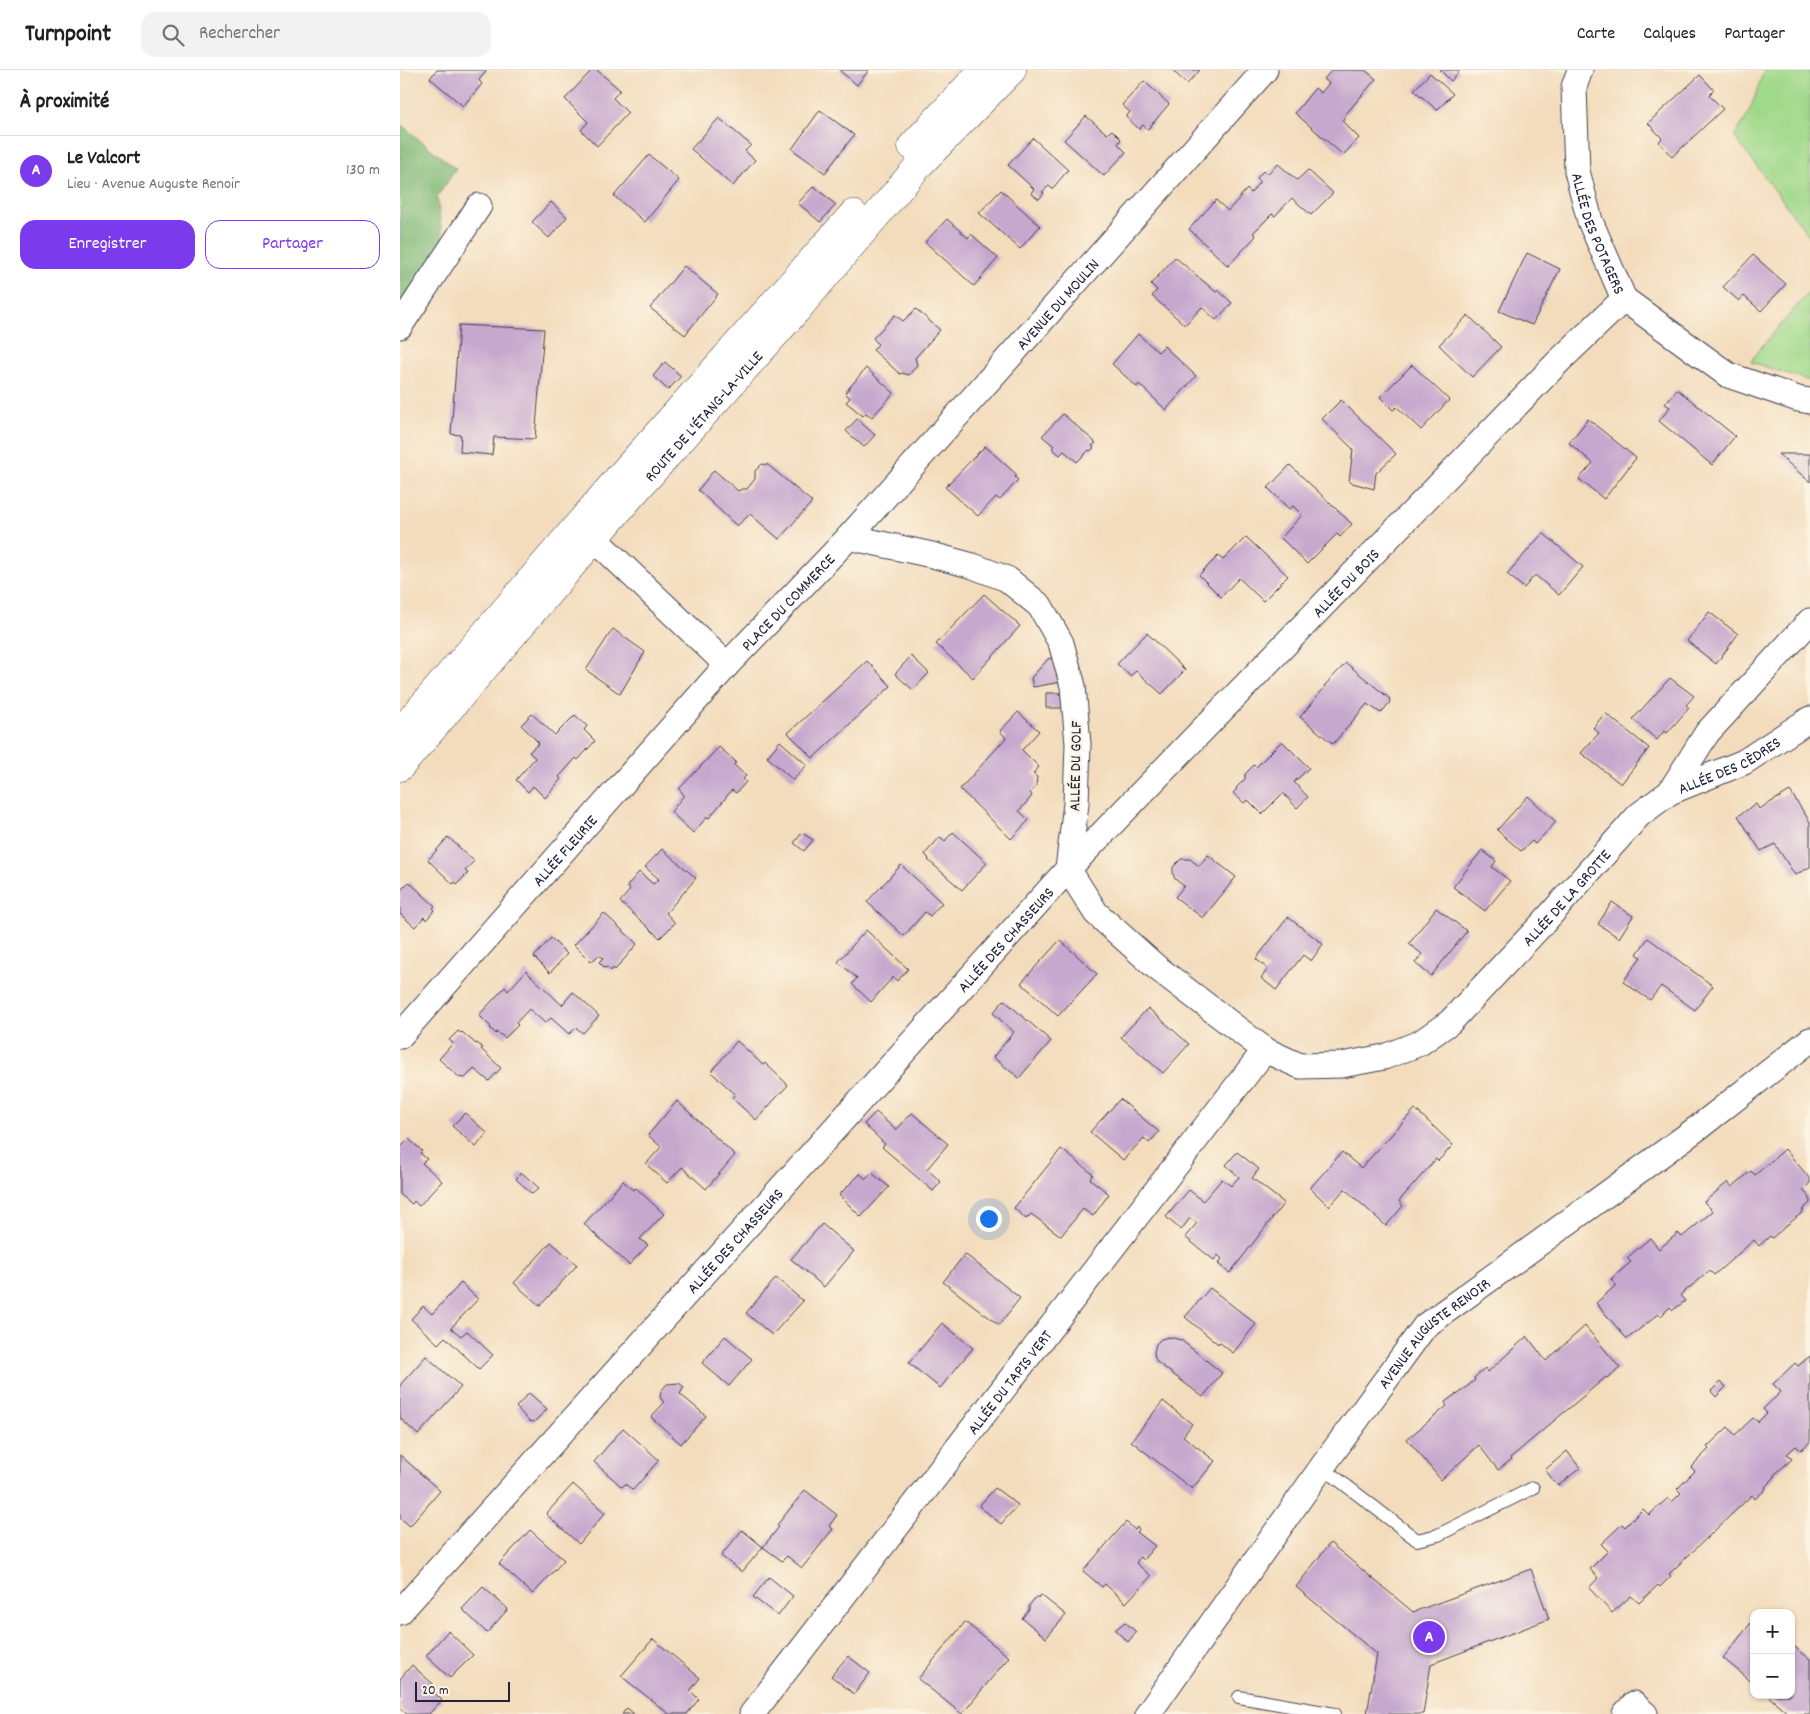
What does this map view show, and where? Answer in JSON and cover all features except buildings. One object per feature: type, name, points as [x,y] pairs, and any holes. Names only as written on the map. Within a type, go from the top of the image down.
[{"type":"street","name":"ROUTE DE L'ÉTANG-LA-VILLE","points":[[400,767],[587,532],[620,476],[913,145],[982,70]]},
{"type":"street","name":"ROUTE DE L'ÉTANG-LA-VILLE","points":[[400,732],[587,532],[637,489],[796,311],[920,164],[1012,70]]},
{"type":"street","name":"AVENUE DU MOULIN","points":[[849,537],[1265,70]]},
{"type":"street","name":"ALLÉE DES POTAGERS","points":[[1580,70],[1574,87],[1577,171],[1590,221],[1624,299],[1728,375],[1798,399],[1810,401]]},
{"type":"street","points":[[400,326],[478,206]]},
{"type":"street","name":"ALLÉE DU BOIS","points":[[1068,869],[1551,369],[1624,299]]},
{"type":"street","points":[[587,532],[727,665]]},
{"type":"street","name":"PLACE DU COMMERCE","points":[[727,665],[849,537]]},
{"type":"street","name":"ALLÉE DU GOLF","points":[[849,537],[932,555],[999,576],[1007,579],[1040,606],[1061,643],[1072,686],[1078,744],[1076,804],[1068,869]]},
{"type":"street","name":"ALLÉE DE LA GROTTE","points":[[1265,1050],[1300,1066],[1342,1065],[1384,1057],[1420,1042],[1450,1022],[1544,922],[1640,815],[1670,792],[1707,733],[1810,621]]},
{"type":"street","name":"ALLÉE FLEURIE","points":[[400,1036],[727,665]]},
{"type":"street","name":"ALLÉE DES CÈDRES","points":[[1670,792],[1744,762],[1810,719]]},
{"type":"street","points":[[1068,869],[1096,913],[1156,967],[1265,1050]]},
{"type":"street","name":"ALLÉE DES CHASSEURS","points":[[400,1612],[1068,869]]},
{"type":"street","name":"ALLÉE DU TAPIS VERT","points":[[752,1714],[1265,1050]]},
{"type":"street","name":"AVENUE AUGUSTE RENOIR","points":[[1148,1714],[1322,1467],[1425,1326],[1699,1127],[1806,1053]]},
{"type":"lane","points":[[1322,1467],[1417,1540],[1438,1535],[1533,1488]]},
{"type":"lane","points":[[1239,1697],[1281,1709],[1335,1714]]},
{"type":"green space","points":[[1764,70],[1810,70],[1810,237],[1734,136],[1748,113]]},
{"type":"green space","points":[[400,124],[456,169],[437,197],[444,248],[400,316]]},
{"type":"green space","points":[[1810,291],[1810,381],[1751,362],[1757,352]]},
{"type":"place","name":"Le Valcort","points":[[1429,1637]]}]
